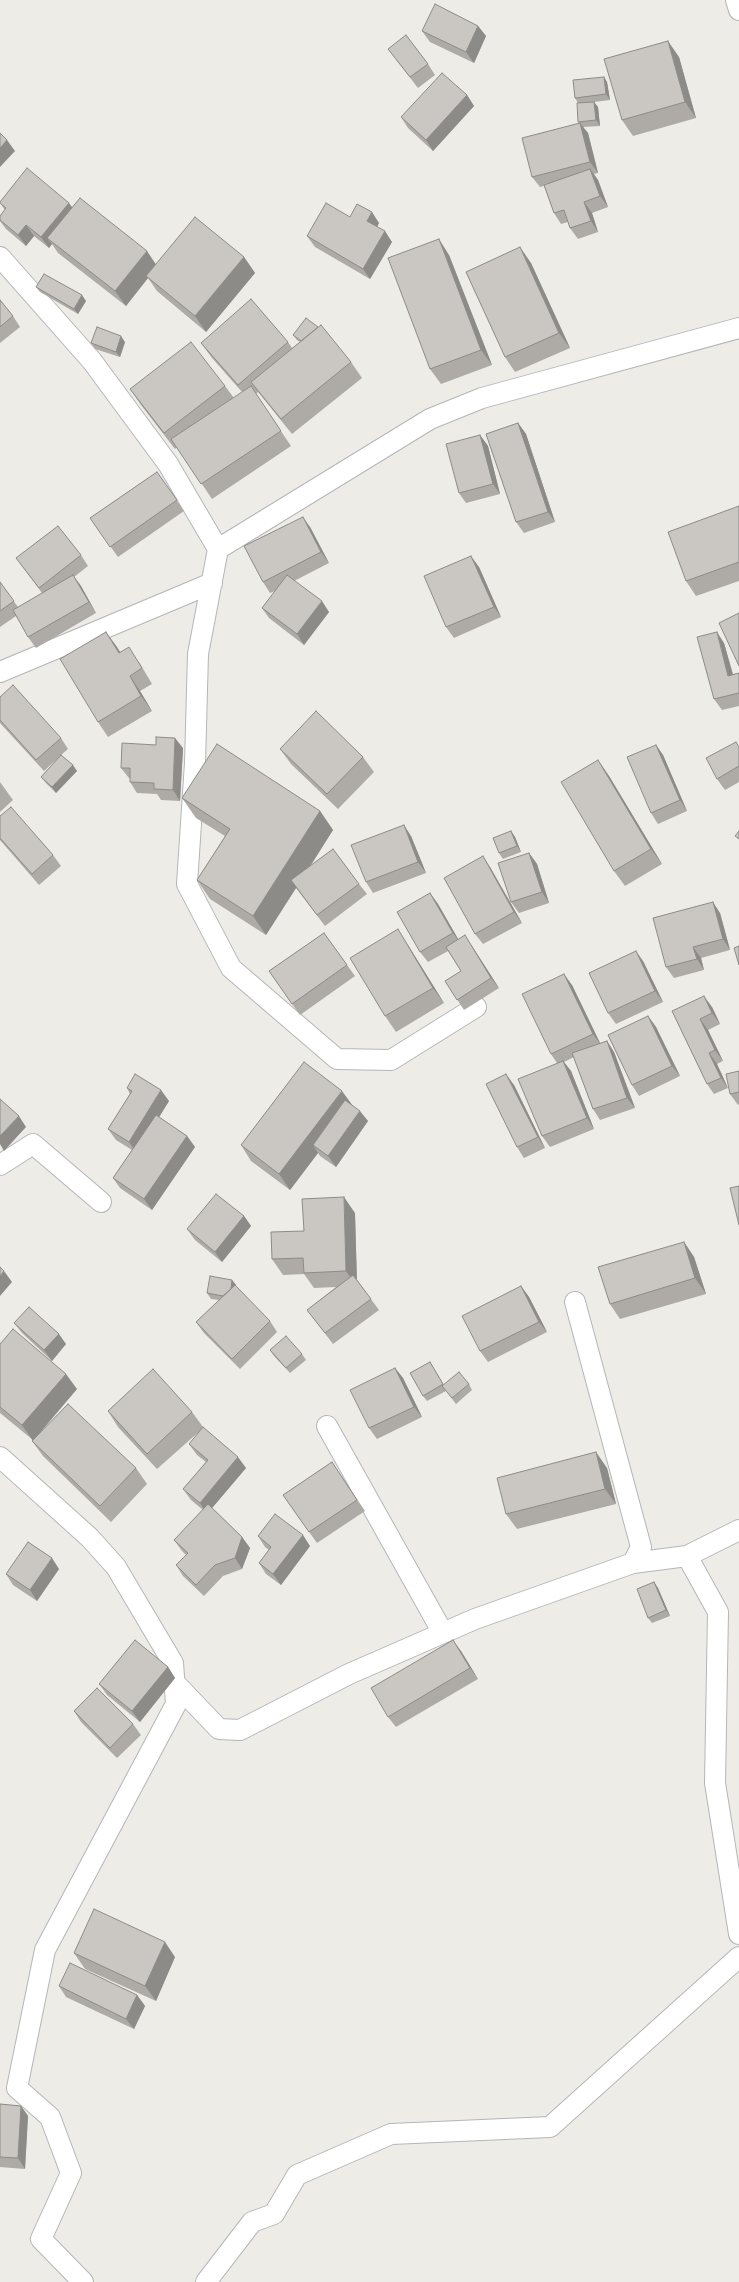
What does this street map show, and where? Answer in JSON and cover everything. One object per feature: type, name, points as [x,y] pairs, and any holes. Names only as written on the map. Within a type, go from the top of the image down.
[{"type":"street","points":[[736,0],[739,10]]},
{"type":"street","points":[[0,257],[92,361],[168,464],[218,550],[198,654],[195,763],[187,884],[231,968],[337,1059],[391,1060],[476,1007]]},
{"type":"street","points":[[218,550],[430,419],[482,398],[739,328]]},
{"type":"street","points":[[0,672],[212,583]]},
{"type":"street","points":[[0,1165],[33,1144],[101,1202]]},
{"type":"street","points":[[575,1302],[641,1547],[633,1563]]},
{"type":"street","points":[[327,1426],[443,1633]]},
{"type":"street","points":[[0,1457],[90,1538],[116,1567],[173,1663],[176,1704],[45,1950],[17,2088],[50,2117],[71,2173],[41,2239],[83,2282]]},
{"type":"street","points":[[174,1682],[219,1729],[240,1730],[349,1674],[475,1619],[633,1563],[686,1556],[739,1530]]},
{"type":"street","points":[[686,1556],[718,1612],[715,1783],[739,1934]]},
{"type":"street","points":[[206,2282],[252,2222],[274,2214],[297,2175],[391,2134],[550,2126],[739,1957]]},
{"type":"building","points":[[435,4],[478,26],[466,52],[422,31]]},
{"type":"building","points":[[406,35],[428,64],[410,77],[388,49]]},
{"type":"building","points":[[668,41],[685,102],[622,120],[604,59]]},
{"type":"building","points":[[442,73],[467,95],[426,140],[401,117]]},
{"type":"building","points":[[604,77],[606,94],[575,98],[573,80]]},
{"type":"building","points":[[594,102],[596,120],[578,122],[577,103]]},
{"type":"building","points":[[580,123],[590,162],[532,177],[522,138]]},
{"type":"building","points":[[0,133],[7,140],[0,148]]},
{"type":"building","points":[[27,168],[69,203],[41,237],[26,225],[18,235],[0,220],[0,216],[6,208],[0,202]]},
{"type":"building","points":[[590,169],[600,196],[584,202],[591,221],[570,228],[564,210],[554,213],[544,185]]},
{"type":"building","points":[[80,198],[147,251],[115,291],[47,238]]},
{"type":"building","points":[[326,203],[350,217],[357,204],[372,212],[367,221],[385,231],[363,269],[307,236]]},
{"type":"building","points":[[195,217],[244,257],[195,316],[146,276]]},
{"type":"building","points":[[439,239],[481,350],[430,369],[388,258]]},
{"type":"building","points":[[520,247],[559,333],[505,357],[466,272]]},
{"type":"building","points":[[44,274],[82,295],[74,309],[36,287]]},
{"type":"building","points":[[251,299],[288,342],[238,385],[201,343]]},
{"type":"building","points":[[0,300],[13,316],[0,327]]},
{"type":"building","points":[[306,318],[318,327],[301,341],[293,335]]},
{"type":"building","points":[[321,325],[351,362],[281,419],[251,382]]},
{"type":"building","points":[[97,327],[121,336],[116,352],[91,343]]},
{"type":"building","points":[[191,342],[225,386],[164,433],[130,389]]},
{"type":"building","points":[[251,386],[281,431],[201,484],[171,439]]},
{"type":"building","points":[[518,423],[548,512],[516,522],[486,434]]},
{"type":"building","points":[[480,435],[493,484],[459,493],[446,444]]},
{"type":"building","points":[[157,472],[177,500],[110,547],[90,518]]},
{"type":"building","points":[[739,506],[739,562],[686,581],[668,532]]},
{"type":"building","points":[[303,517],[321,552],[263,582],[244,546]]},
{"type":"building","points":[[58,526],[81,555],[39,588],[16,558]]},
{"type":"building","points":[[471,556],[494,607],[446,627],[424,576]]},
{"type":"building","points":[[73,575],[89,602],[28,637],[13,610]]},
{"type":"building","points":[[287,575],[322,601],[297,634],[262,608]]},
{"type":"building","points":[[0,582],[14,601],[0,611]]},
{"type":"building","points":[[739,613],[739,666],[719,623]]},
{"type":"building","points":[[106,632],[119,653],[129,647],[142,668],[130,676],[141,696],[98,722],[60,659]]},
{"type":"building","points":[[717,632],[728,676],[739,673],[739,693],[714,699],[697,637]]},
{"type":"building","points":[[13,685],[61,738],[36,760],[0,720],[0,697]]},
{"type":"building","points":[[316,711],[363,757],[327,794],[280,749]]},
{"type":"building","points":[[156,737],[175,738],[173,790],[154,789],[154,783],[130,782],[130,768],[121,768],[122,743],[156,745]]},
{"type":"building","points":[[736,742],[739,747],[739,766],[717,779],[706,758]]},
{"type":"building","points":[[217,744],[320,811],[253,916],[197,880],[230,829],[182,798]]},
{"type":"building","points":[[656,745],[680,800],[651,813],[627,757]]},
{"type":"building","points":[[61,755],[73,765],[52,787],[41,777]]},
{"type":"building","points":[[598,760],[651,849],[614,871],[561,782]]},
{"type":"building","points":[[11,807],[53,855],[32,874],[0,838],[0,816]]},
{"type":"building","points":[[404,825],[418,862],[366,882],[351,845]]},
{"type":"building","points":[[511,831],[517,846],[499,853],[493,838]]},
{"type":"building","points":[[739,831],[739,839],[735,836]]},
{"type":"building","points":[[333,849],[359,884],[317,915],[291,880]]},
{"type":"building","points":[[529,853],[542,892],[511,902],[498,863]]},
{"type":"building","points":[[483,856],[514,912],[475,934],[444,878]]},
{"type":"building","points":[[430,893],[453,933],[420,952],[397,912]]},
{"type":"building","points":[[713,902],[723,939],[693,947],[697,959],[666,967],[653,918]]},
{"type":"building","points":[[398,929],[433,988],[385,1016],[350,958]]},
{"type":"building","points":[[324,933],[347,965],[292,1004],[269,971]]},
{"type":"building","points":[[465,935],[491,978],[457,1000],[445,981],[461,971],[446,947]]},
{"type":"building","points":[[739,946],[739,965],[734,948]]},
{"type":"building","points":[[636,951],[655,991],[608,1013],[589,973]]},
{"type":"building","points":[[564,974],[593,1034],[551,1054],[522,994]]},
{"type":"building","points":[[704,996],[712,1013],[700,1019],[715,1050],[709,1053],[721,1078],[707,1084],[672,1011]]},
{"type":"building","points":[[648,1016],[672,1066],[632,1085],[608,1035]]},
{"type":"building","points":[[607,1041],[627,1098],[593,1109],[572,1053]]},
{"type":"building","points":[[563,1061],[587,1118],[542,1136],[518,1079]]},
{"type":"building","points":[[304,1062],[342,1091],[279,1174],[241,1145]]},
{"type":"building","points":[[739,1071],[739,1092],[730,1094],[726,1074]]},
{"type":"building","points":[[135,1074],[161,1090],[129,1142],[108,1129],[132,1091],[127,1088]]},
{"type":"building","points":[[506,1074],[538,1137],[517,1147],[486,1084]]},
{"type":"building","points":[[0,1099],[19,1116],[0,1136]]},
{"type":"building","points":[[345,1100],[360,1111],[328,1156],[313,1145]]},
{"type":"building","points":[[156,1115],[187,1136],[144,1199],[113,1178]]},
{"type":"building","points":[[739,1186],[739,1225],[730,1188]]},
{"type":"building","points":[[216,1194],[244,1216],[215,1252],[187,1229]]},
{"type":"building","points":[[344,1197],[346,1271],[304,1273],[303,1258],[272,1259],[271,1232],[304,1231],[302,1199]]},
{"type":"building","points":[[684,1242],[695,1278],[610,1304],[598,1267]]},
{"type":"building","points":[[0,1267],[4,1271],[0,1276]]},
{"type":"building","points":[[353,1275],[371,1299],[325,1333],[307,1310]]},
{"type":"building","points":[[210,1276],[232,1280],[231,1289],[223,1296],[207,1293]]},
{"type":"building","points":[[235,1285],[270,1321],[232,1359],[196,1322]]},
{"type":"building","points":[[521,1286],[539,1322],[480,1351],[462,1316]]},
{"type":"building","points":[[29,1307],[59,1334],[44,1350],[14,1323]]},
{"type":"building","points":[[13,1329],[66,1374],[22,1425],[0,1407],[0,1344]]},
{"type":"building","points":[[286,1336],[302,1354],[286,1368],[270,1350]]},
{"type":"building","points":[[430,1362],[443,1384],[423,1396],[410,1373]]},
{"type":"building","points":[[395,1368],[414,1407],[369,1428],[350,1390]]},
{"type":"building","points":[[153,1369],[192,1412],[147,1454],[108,1411]]},
{"type":"building","points":[[459,1372],[469,1384],[452,1398],[442,1386]]},
{"type":"building","points":[[68,1404],[136,1468],[100,1506],[32,1441]]},
{"type":"building","points":[[203,1427],[238,1457],[200,1503],[183,1489],[208,1460],[189,1444]]},
{"type":"building","points":[[596,1452],[605,1489],[506,1514],[497,1478]]},
{"type":"building","points":[[332,1462],[357,1500],[309,1532],[283,1495]]},
{"type":"building","points":[[208,1504],[242,1537],[235,1558],[215,1565],[196,1585],[176,1565],[188,1553],[174,1540]]},
{"type":"building","points":[[275,1514],[303,1535],[273,1574],[259,1563],[271,1547],[258,1536]]},
{"type":"building","points":[[28,1542],[52,1558],[30,1590],[6,1574]]},
{"type":"building","points":[[654,1582],[666,1610],[648,1618],[637,1589]]},
{"type":"building","points":[[135,1640],[168,1667],[132,1711],[99,1684]]},
{"type":"building","points":[[453,1640],[470,1668],[388,1717],[371,1688]]},
{"type":"building","points":[[97,1688],[133,1724],[110,1748],[74,1711]]},
{"type":"building","points":[[94,1909],[165,1942],[145,1986],[74,1953]]},
{"type":"building","points":[[70,1963],[137,1995],[126,2019],[59,1986]]},
{"type":"building","points":[[0,2104],[21,2106],[18,2158],[0,2157]]}]
